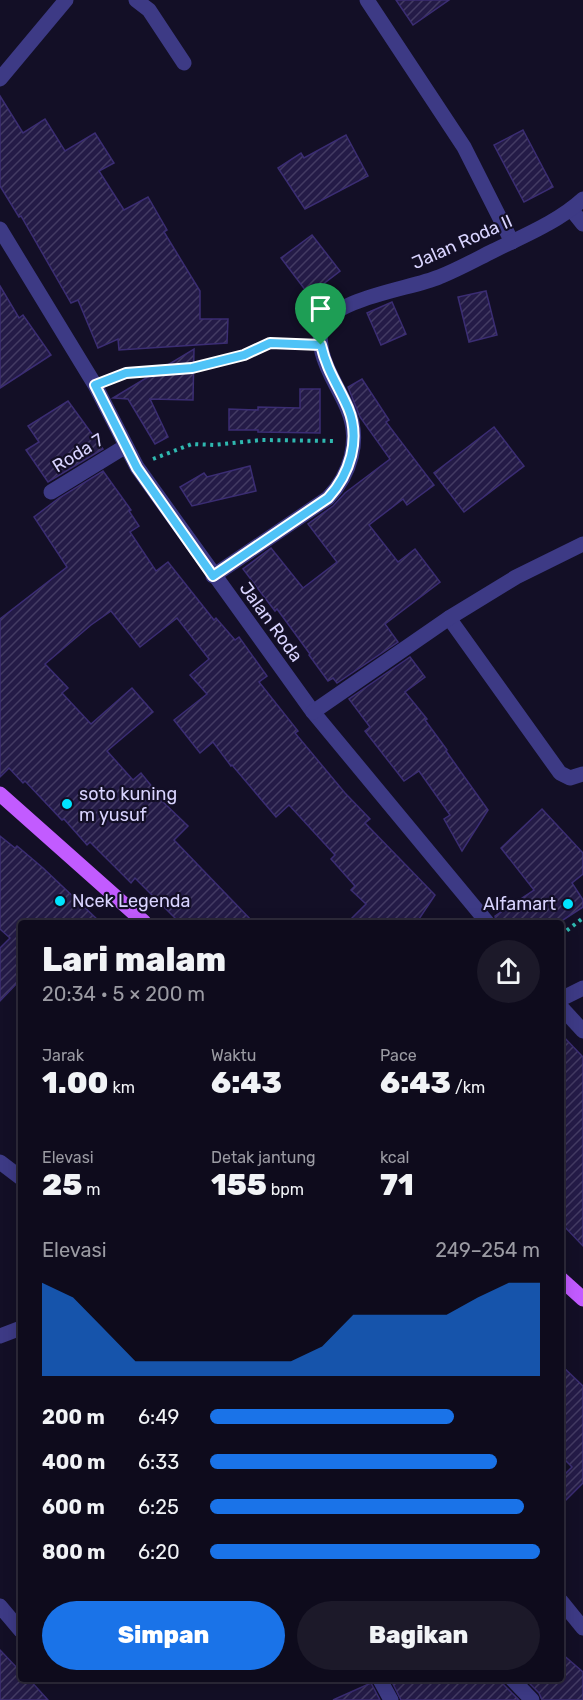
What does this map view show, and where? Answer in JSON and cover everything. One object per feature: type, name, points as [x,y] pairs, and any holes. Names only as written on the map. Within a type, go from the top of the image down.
[{"type":"main road","points":[[0,794],[142,920]]},
{"type":"main road","points":[[564,1282],[583,1299]]},
{"type":"street","points":[[0,79],[66,0]]},
{"type":"street","points":[[136,0],[149,10],[184,63]]},
{"type":"street","points":[[367,0],[464,147],[512,242]]},
{"type":"street","points":[[577,204],[583,224]]},
{"type":"street","name":"Jalan Roda II","points":[[321,345],[321,329],[333,313],[365,298],[438,278],[512,242],[577,204]]},
{"type":"street","name":"Jalan Roda","points":[[0,229],[95,385],[137,468],[313,712],[485,920]]},
{"type":"street","points":[[213,576],[328,498],[340,485],[353,453],[352,421],[348,408],[326,366],[321,345]]},
{"type":"street","name":"Roda 7","points":[[51,492],[126,446]]},
{"type":"street","points":[[313,712],[449,618],[516,577],[583,544]]},
{"type":"street","points":[[449,618],[560,773],[570,778],[583,774]]},
{"type":"street","points":[[564,998],[583,988]]},
{"type":"street","points":[[564,1010],[583,1031]]},
{"type":"street","points":[[0,1162],[18,1176]]},
{"type":"street","points":[[0,1336],[18,1329]]},
{"type":"street","points":[[564,1605],[583,1628]]},
{"type":"street","points":[[0,1606],[18,1627]]},
{"type":"street","points":[[382,1682],[391,1700]]},
{"type":"street","points":[[515,1682],[532,1700]]},
{"type":"path","points":[[95,385],[126,373],[192,368],[244,355],[270,343],[321,345]]},
{"type":"path","points":[[137,468],[165,453],[192,444],[336,441],[353,453]]},
{"type":"path","points":[[564,933],[583,918]]},
{"type":"building","points":[[396,0],[449,0],[413,25]]},
{"type":"building","points":[[0,96],[23,133],[45,119],[65,151],[95,133],[114,163],[99,171],[124,210],[148,197],[167,230],[164,232],[200,291],[200,319],[228,319],[227,343],[119,350],[118,339],[98,348],[78,300],[71,303],[21,216],[19,217],[0,186]]},
{"type":"building","points":[[523,130],[553,187],[524,202],[494,145]]},
{"type":"building","points":[[346,135],[368,176],[305,209],[278,168],[301,153],[304,158]]},
{"type":"building","points":[[312,235],[340,271],[309,295],[281,258]]},
{"type":"building","points":[[0,286],[19,318],[23,315],[51,355],[0,388]]},
{"type":"building","points":[[486,291],[497,335],[469,342],[458,297]]},
{"type":"building","points":[[392,302],[406,334],[381,345],[367,313]]},
{"type":"building","points":[[194,349],[193,400],[150,399],[168,437],[155,444],[128,399],[113,398]]},
{"type":"building","points":[[362,379],[389,420],[386,422],[434,485],[407,505],[403,499],[369,525],[398,562],[415,549],[440,582],[385,624],[398,642],[337,683],[333,678],[328,681],[277,609],[275,611],[243,569],[271,548],[303,588],[337,562],[308,524],[390,459],[360,417],[348,387]]},
{"type":"building","points":[[300,389],[320,389],[320,433],[229,430],[229,409],[300,408]]},
{"type":"building","points":[[68,401],[103,449],[48,482],[26,450],[39,442],[28,426]]},
{"type":"building","points":[[494,427],[524,466],[464,512],[434,473]]},
{"type":"building","points":[[250,466],[256,491],[192,506],[180,487],[204,473],[207,477]]},
{"type":"building","points":[[103,471],[131,510],[129,511],[139,526],[130,532],[156,571],[168,562],[214,620],[216,618],[235,640],[239,637],[267,676],[259,682],[298,731],[295,733],[370,819],[365,823],[435,895],[418,920],[350,920],[366,904],[351,890],[355,886],[331,859],[335,855],[289,805],[276,817],[213,742],[200,753],[174,720],[207,694],[190,675],[209,659],[177,618],[140,647],[111,611],[45,664],[68,688],[62,693],[91,724],[132,688],[153,712],[107,751],[133,780],[141,773],[161,800],[188,826],[174,840],[251,920],[177,920],[135,878],[131,883],[90,842],[87,845],[64,819],[62,820],[25,781],[23,783],[9,768],[0,777],[0,619],[67,567],[34,517],[59,498]]},
{"type":"building","points":[[410,657],[425,677],[405,692],[427,719],[425,720],[488,810],[462,851],[444,819],[450,815],[419,771],[404,781],[365,731],[370,727],[349,699]]},
{"type":"building","points":[[542,809],[583,853],[583,874],[572,883],[583,900],[583,907],[563,920],[496,920],[495,916],[534,890],[501,848]]},
{"type":"building","points":[[0,836],[15,848],[17,846],[43,868],[98,920],[18,920],[18,982],[0,1001],[0,948],[10,938],[0,929]]},
{"type":"building","points":[[564,1037],[583,1057],[583,1246],[564,1226]]},
{"type":"building","points":[[564,1368],[583,1386],[583,1483],[564,1502],[564,1475],[572,1467],[564,1459]]},
{"type":"building","points":[[0,1650],[18,1669],[18,1682],[32,1682],[48,1700],[0,1700]]},
{"type":"building","points":[[564,1656],[583,1672],[583,1700],[542,1700],[539,1693],[528,1682],[564,1682]]},
{"type":"building","points":[[392,1682],[503,1682],[519,1700],[401,1700]]},
{"type":"building","points":[[371,1683],[380,1700],[333,1700]]},
{"type":"place","name":"soto kuning m yusuf","points":[[67,804]]},
{"type":"place","name":"Ncek Legenda","points":[[60,901]]},
{"type":"place","name":"Alfamart","points":[[568,904]]},
{"type":"route","points":[[270,343],[321,345],[326,366],[348,408],[352,421],[353,453],[348,468],[340,485],[328,498],[213,576],[137,468],[95,385],[141,370],[192,368],[244,355],[270,343]]}]
